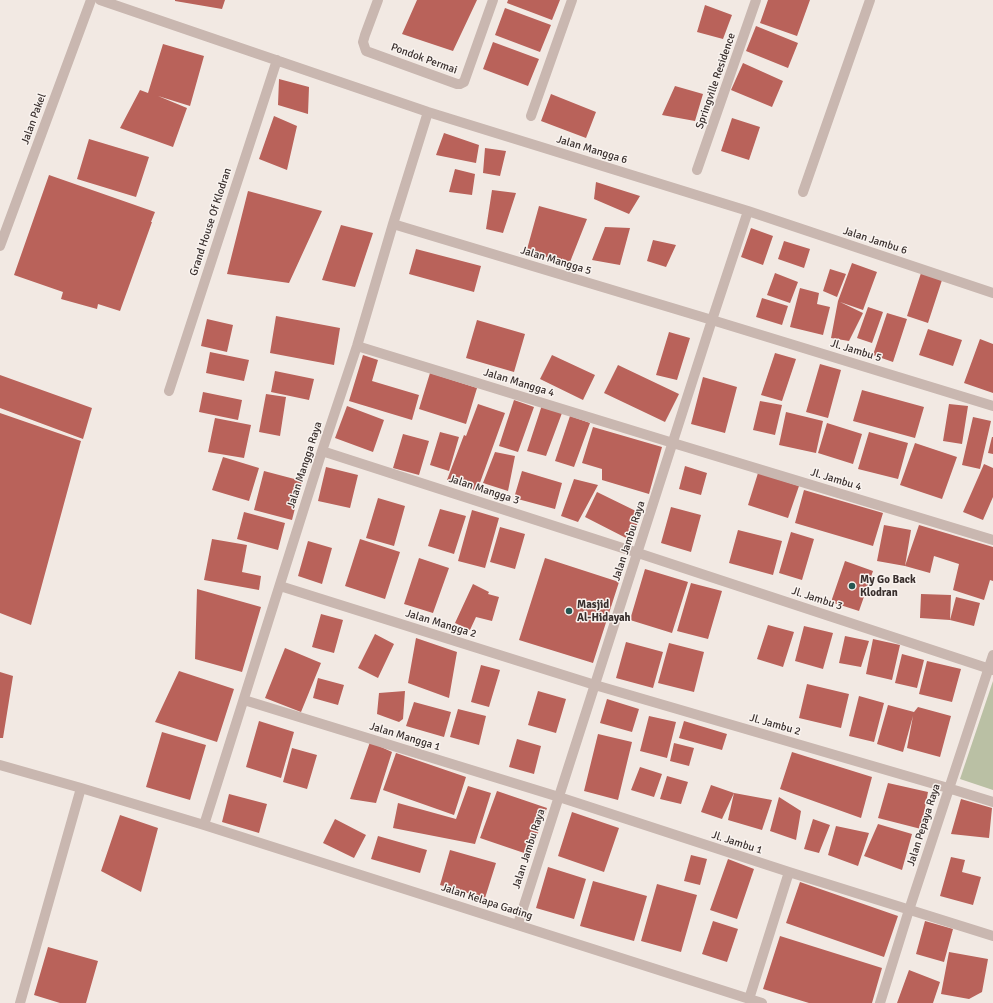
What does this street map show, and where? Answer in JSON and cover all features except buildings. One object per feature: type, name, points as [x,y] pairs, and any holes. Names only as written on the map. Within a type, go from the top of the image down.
[{"type":"street","name":"Jalan Pakel","points":[[0,246],[91,0]]},
{"type":"street","name":"Jalan Mangga 6","points":[[100,0],[428,112],[748,211]]},
{"type":"street","name":"Pondok Permai","points":[[378,0],[365,35],[364,42],[366,51],[457,84],[464,82],[493,0]]},
{"type":"street","points":[[531,116],[572,0]]},
{"type":"street","name":"Springville Residence","points":[[698,170],[756,0]]},
{"type":"street","points":[[803,192],[870,0]]},
{"type":"street","name":"Grand House Of Klodran","points":[[169,392],[276,60]]},
{"type":"street","name":"Jalan Mangga Raya","points":[[204,825],[322,451],[357,346],[428,112]]},
{"type":"street","name":"Jalan Jambu 6","points":[[748,211],[993,293]]},
{"type":"street","name":"Jalan Jambu Raya","points":[[518,924],[748,211]]},
{"type":"street","name":"Jalan Mangga 5","points":[[393,224],[712,320]]},
{"type":"street","name":"Jl. Jambu 5","points":[[712,320],[993,406]]},
{"type":"street","name":"Jalan Mangga 4","points":[[357,346],[673,443]]},
{"type":"street","name":"Jl. Jambu 4","points":[[673,443],[993,540]]},
{"type":"street","name":"Jalan Mangga 3","points":[[322,451],[638,552]]},
{"type":"street","name":"Jl. Jambu 3","points":[[638,552],[991,670]]},
{"type":"street","name":"Jalan Mangga 2","points":[[280,586],[595,685]]},
{"type":"street","name":"Jalan Pepaya Raya","points":[[880,1003],[948,788],[991,670],[993,655]]},
{"type":"street","name":"Jl. Jambu 2","points":[[595,685],[993,802]]},
{"type":"street","name":"Jalan Mangga 1","points":[[244,700],[559,797]]},
{"type":"street","name":"Jalan Kelapa Gading","points":[[0,765],[204,825],[762,1003]]},
{"type":"street","points":[[20,1003],[81,788]]},
{"type":"street","name":"Jl. Jambu 1","points":[[559,797],[789,872],[993,936]]},
{"type":"street","points":[[749,999],[789,872]]},
{"type":"green space","points":[[993,681],[993,790],[960,779]]},
{"type":"place","name":"My Go Back Klodran","points":[[852,586]]},
{"type":"place","name":"Masjid Al-Hidayah","points":[[569,611]]}]
